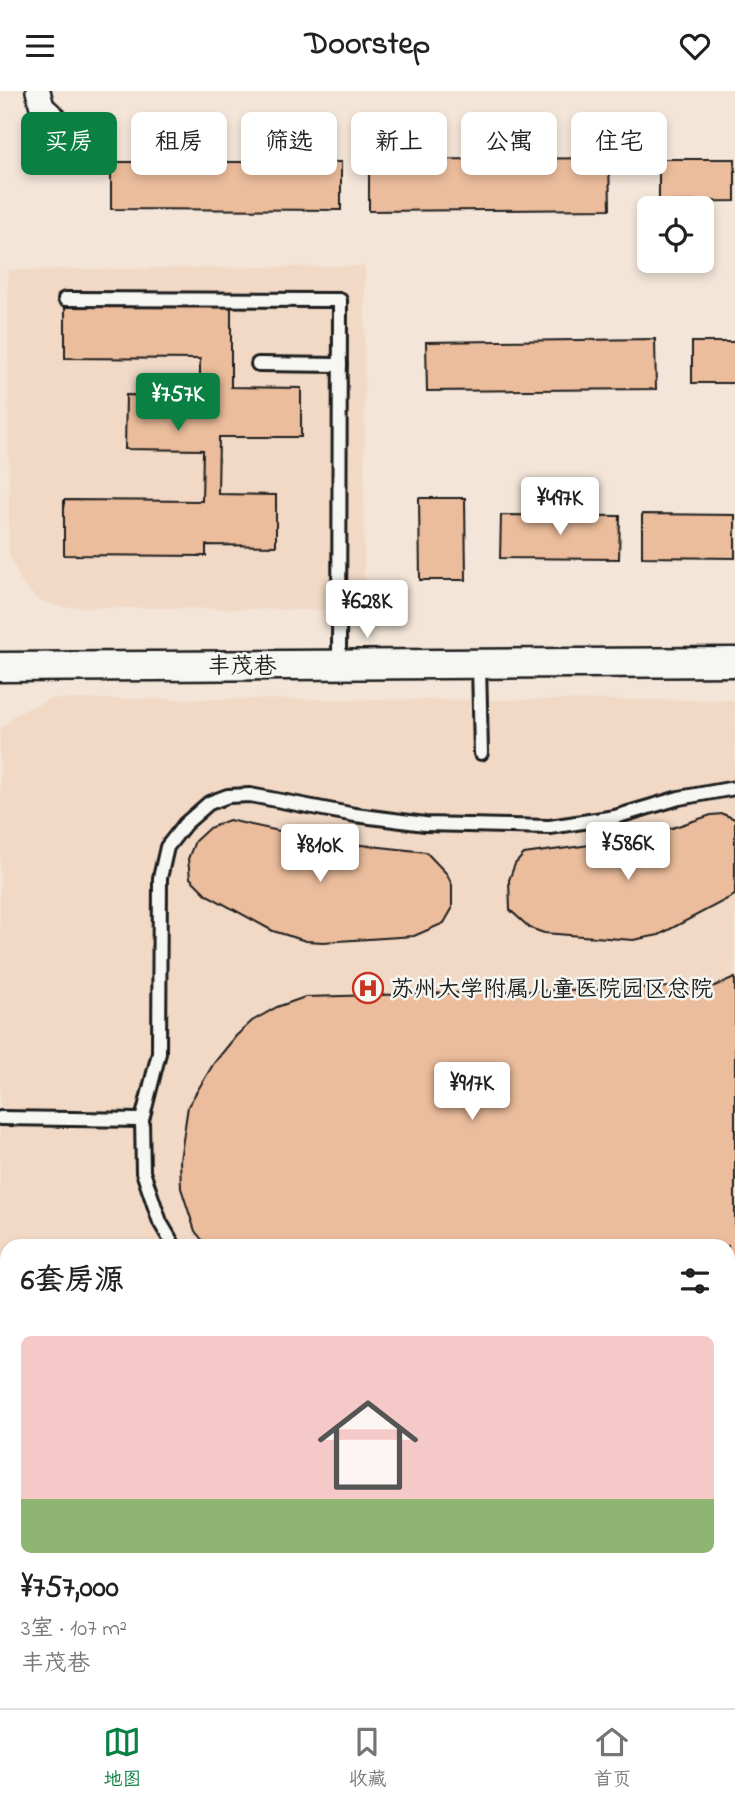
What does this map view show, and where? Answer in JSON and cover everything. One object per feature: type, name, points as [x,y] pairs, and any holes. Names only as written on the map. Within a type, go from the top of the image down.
[{"type":"street","points":[[38,91],[42,107],[47,112]]},
{"type":"street","name":"丰茂巷","points":[[0,667],[735,662]]},
{"type":"lane","points":[[65,299],[340,300],[339,665]]},
{"type":"lane","points":[[258,364],[340,365]]},
{"type":"lane","points":[[479,663],[481,753]]},
{"type":"lane","points":[[170,1239],[160,1222],[143,1172],[142,1120],[159,1053],[160,878],[167,847],[185,824],[209,803],[228,796],[250,795],[355,815],[425,824],[550,827],[615,817],[679,798],[735,788]]},
{"type":"lane","points":[[0,1118],[142,1120]]},
{"type":"shaded area","points":[[365,266],[364,616],[326,610],[59,607],[38,600],[21,582],[9,554],[8,270]]},
{"type":"shaded area","name":"苏州大学附属儿童医院园区总院","points":[[50,699],[735,700],[735,1239],[0,1239],[0,730],[16,714]]},
{"type":"building","points":[[557,158],[571,158],[571,175],[609,175],[610,209],[369,211],[369,175],[447,175],[447,159],[461,159],[461,175],[557,175]]},
{"type":"building","points":[[667,159],[735,159],[735,201],[714,201],[714,196],[659,196],[659,175],[667,175]]},
{"type":"building","points":[[117,162],[131,162],[131,175],[227,175],[227,162],[241,162],[241,175],[337,175],[337,162],[341,162],[341,210],[111,209],[111,175],[117,175]]},
{"type":"building","points":[[65,305],[231,306],[231,387],[301,388],[301,437],[219,437],[218,494],[276,495],[276,546],[206,545],[206,556],[64,555],[64,500],[202,501],[203,450],[125,449],[126,395],[200,396],[200,359],[65,358]]},
{"type":"building","points":[[655,339],[656,389],[427,391],[426,342]]},
{"type":"building","points":[[692,342],[735,342],[735,383],[692,383]]},
{"type":"building","points":[[419,498],[465,498],[466,580],[420,580]]},
{"type":"building","points":[[642,514],[735,515],[735,558],[642,557]]},
{"type":"building","points":[[501,515],[620,516],[619,559],[500,558]]},
{"type":"building","points":[[723,814],[735,819],[735,895],[659,935],[633,940],[544,933],[530,928],[510,910],[509,880],[515,864],[524,854],[612,842]]},
{"type":"building","points":[[229,820],[325,841],[426,852],[447,874],[452,885],[452,909],[444,923],[414,936],[323,942],[306,941],[273,931],[207,895],[190,878],[188,859],[195,841],[209,828]]},
{"type":"building","points":[[735,978],[735,1239],[201,1239],[195,1231],[181,1188],[180,1160],[188,1106],[214,1063],[236,1036],[252,1021],[277,1007],[305,997],[715,986]]},
{"type":"place","name":"苏州大学附属儿童医院园区总院","points":[[368,988]]}]
